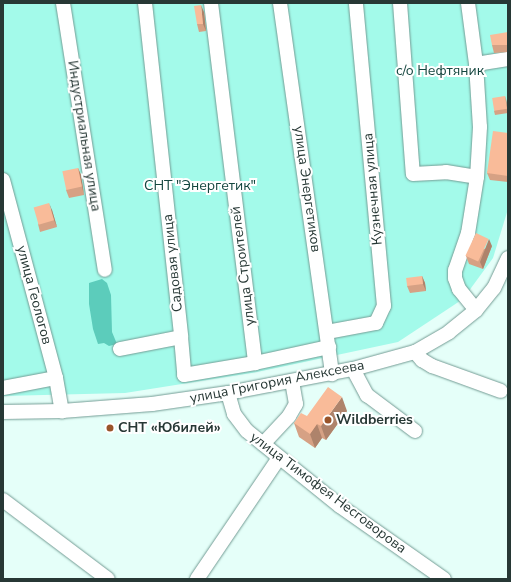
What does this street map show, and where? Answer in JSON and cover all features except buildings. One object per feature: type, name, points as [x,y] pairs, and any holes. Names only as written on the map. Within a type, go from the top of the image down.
[{"type":"street","name":"Индустриальная улица","points":[[63,3],[105,270]]},
{"type":"street","name":"Садовая улица","points":[[145,3],[184,375],[255,363],[329,347]]},
{"type":"street","name":"улица Строителей","points":[[211,3],[255,363]]},
{"type":"street","name":"улица Энергетиков","points":[[280,3],[332,374]]},
{"type":"street","name":"Кузнечная улица","points":[[327,332],[376,323],[384,306],[356,3]]},
{"type":"street","points":[[400,3],[413,174],[446,172],[478,177]]},
{"type":"street","points":[[468,3],[476,64],[480,127],[478,177],[468,233],[456,270],[455,278],[459,289],[476,310]]},
{"type":"street","points":[[476,64],[508,59]]},
{"type":"street","name":"улица Геологов","points":[[3,180],[56,378],[62,411]]},
{"type":"street","name":"улица Григория Алексеева","points":[[3,412],[62,411],[152,404],[228,393],[332,374],[415,352],[443,336],[463,322],[476,310],[494,288],[508,258]]},
{"type":"street","points":[[120,349],[181,337]]},
{"type":"street","points":[[415,352],[422,360],[432,366],[501,391]]},
{"type":"street","points":[[353,369],[367,395],[415,431]]},
{"type":"street","points":[[3,388],[56,378]]},
{"type":"street","points":[[263,444],[289,416],[296,404],[292,382]]},
{"type":"street","name":"улица Тимофея Несговорова","points":[[228,393],[234,414],[247,431],[340,506],[444,579]]},
{"type":"street","points":[[197,579],[279,458]]},
{"type":"street","points":[[3,500],[108,579]]},
{"type":"green space","name":"СНТ \"Энергетик\"","points":[[3,3],[508,3],[508,209],[493,258],[463,299],[398,342],[257,372],[125,393],[3,396]]},
{"type":"shaded area","points":[[102,279],[107,283],[111,295],[112,332],[117,344],[109,346],[104,343],[98,344],[93,329],[89,304],[89,283]]},
{"type":"place","name":"Wildberries","points":[[328,420]]},
{"type":"place","name":"СНТ «Юбилей»","points":[[110,428]]},
{"type":"park label","name":"с/о Нефтяник","points":[[440,71]]}]
